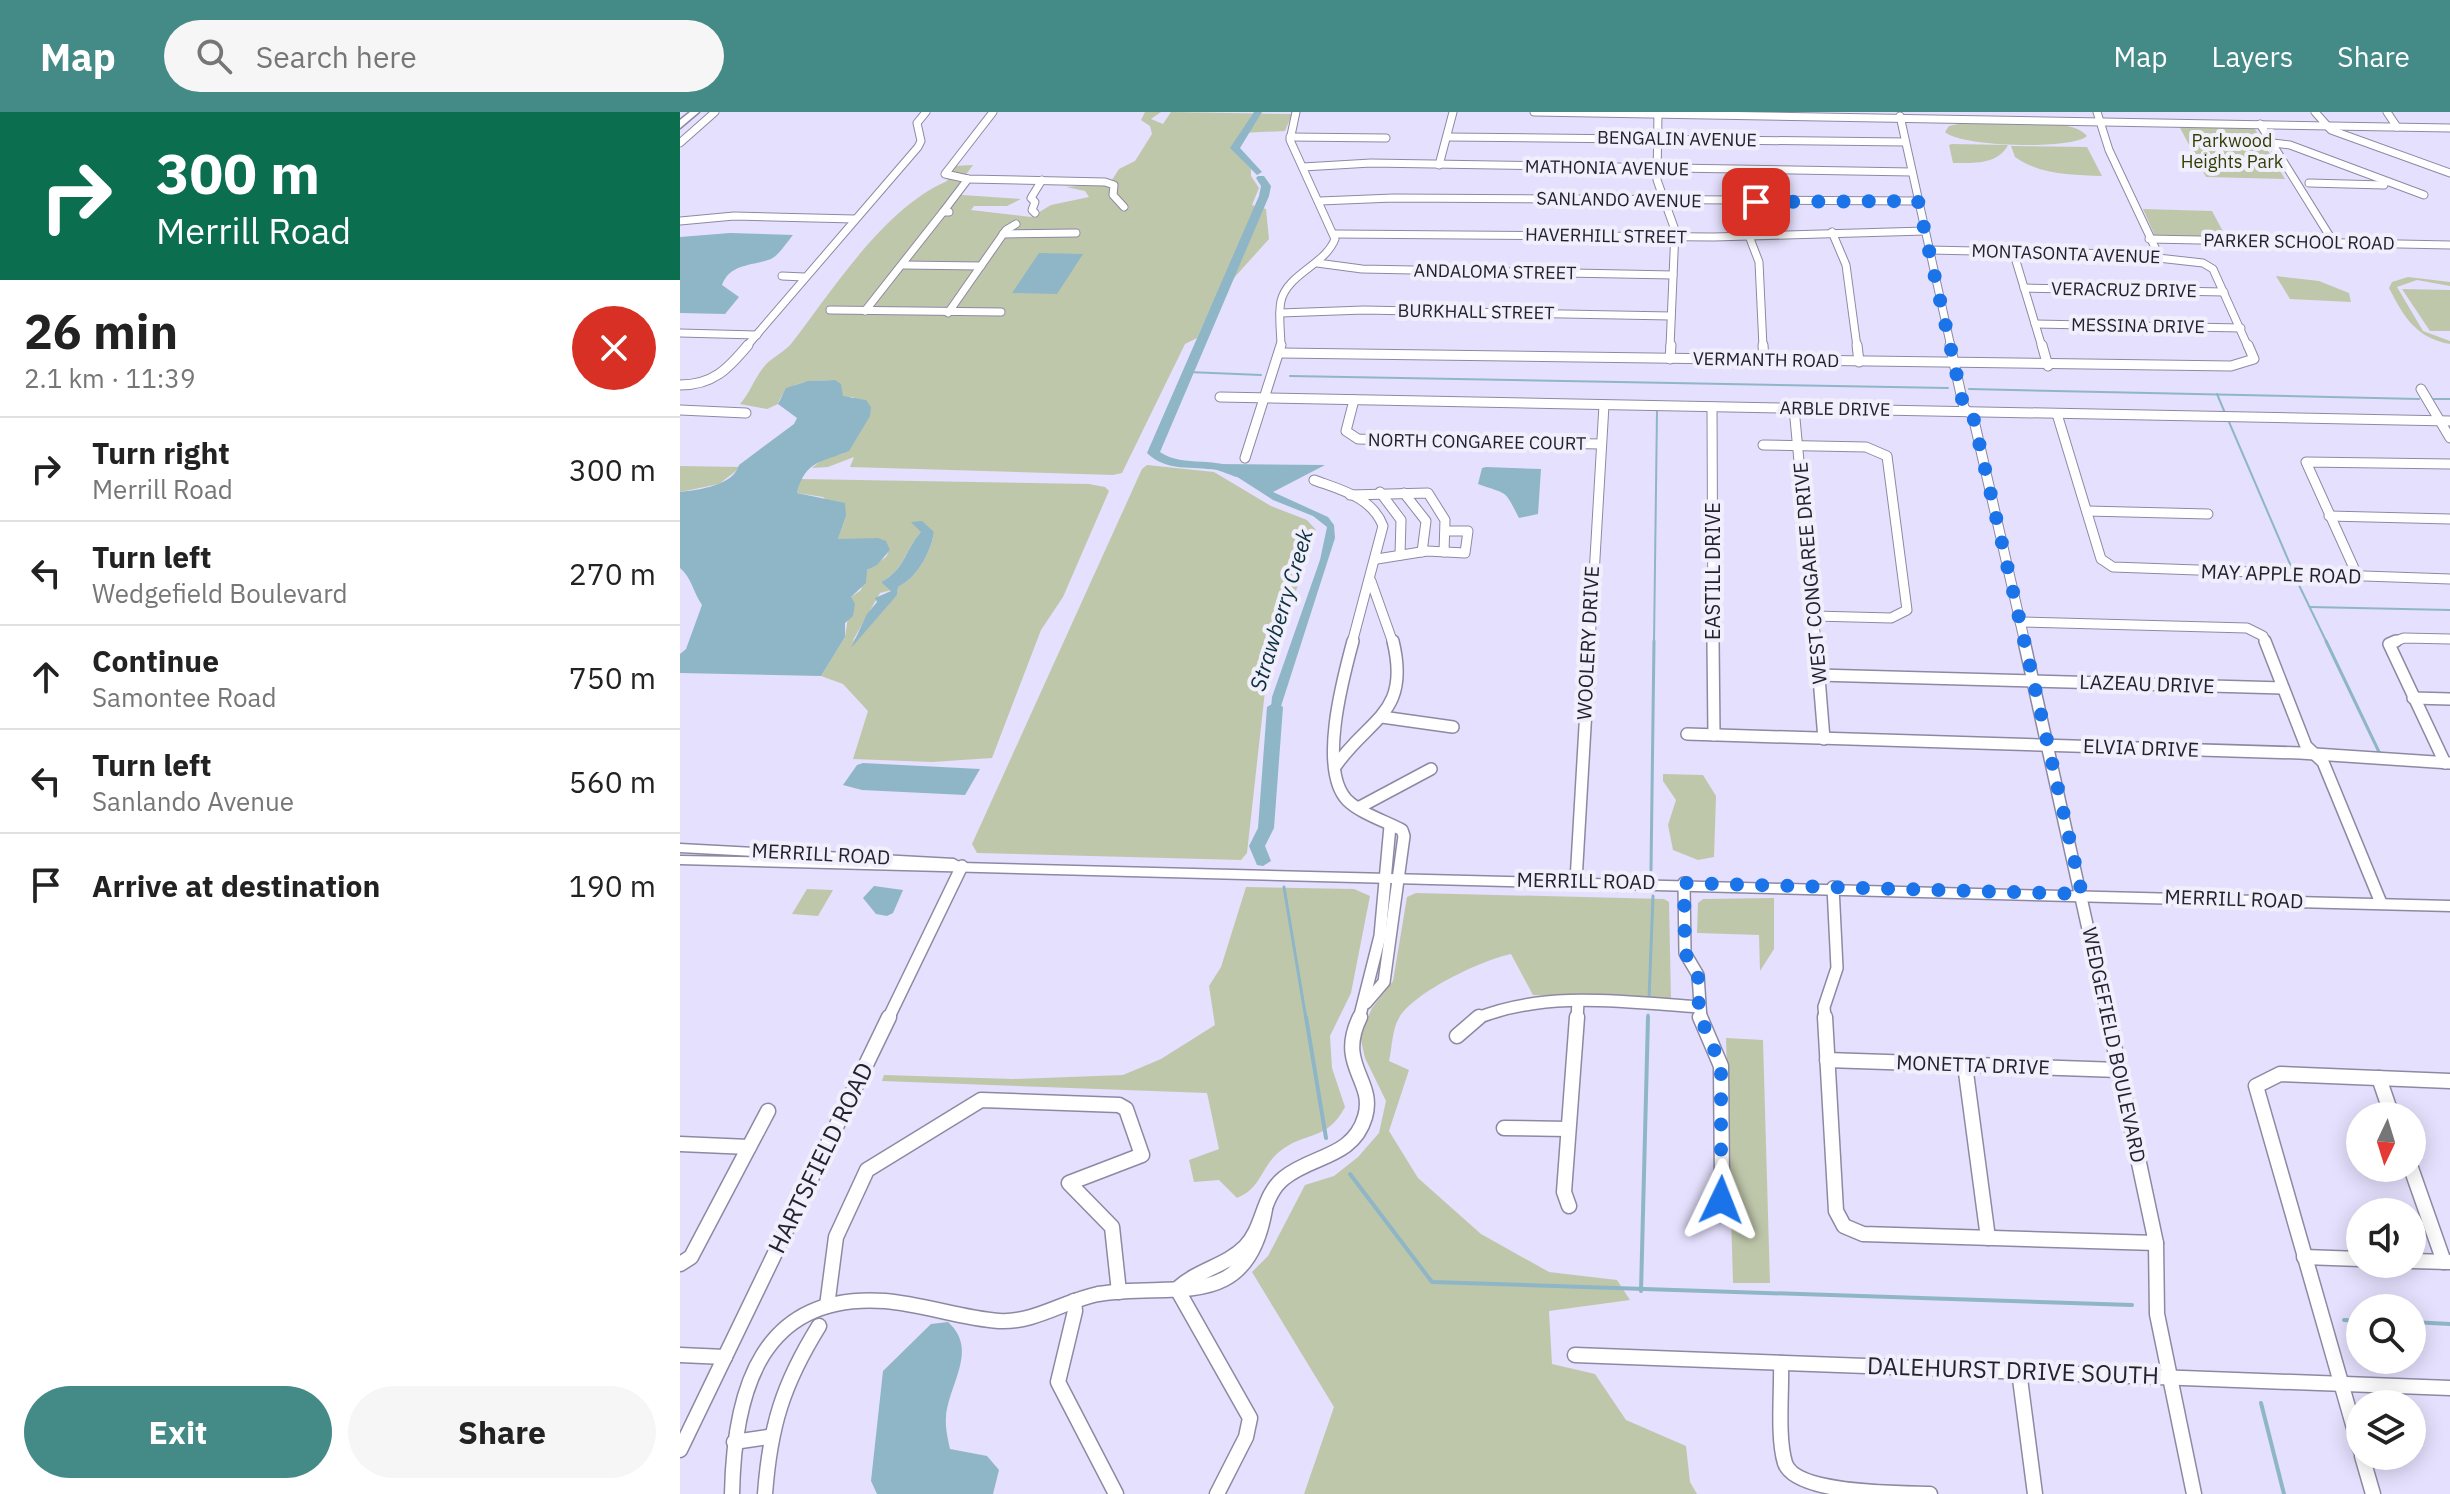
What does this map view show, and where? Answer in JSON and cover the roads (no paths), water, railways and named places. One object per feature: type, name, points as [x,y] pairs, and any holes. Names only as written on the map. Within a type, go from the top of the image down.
[{"type":"highway","points":[[680,125],[695,112]]},
{"type":"main road","name":"MERRILL ROAD","points":[[680,848],[945,860],[962,866]]},
{"type":"main road","points":[[680,858],[776,859],[787,853]]},
{"type":"main road","name":"MERRILL ROAD","points":[[680,858],[941,869],[962,866],[2082,894],[2381,903],[2449,909]]},
{"type":"street","points":[[680,143],[715,112]]},
{"type":"street","points":[[680,385],[715,380],[757,335],[918,147],[921,141],[917,123],[926,112]]},
{"type":"street","points":[[993,112],[945,172],[950,177],[1112,183],[1115,188],[1113,195],[1124,207]]},
{"type":"street","points":[[1245,458],[1281,353],[1281,300],[1290,285],[1330,252],[1335,234],[1290,137],[1296,112]]},
{"type":"street","points":[[1439,165],[1453,112]]},
{"type":"street","points":[[1534,112],[2097,116],[2446,128],[2450,137]]},
{"type":"street","points":[[2315,112],[2324,125],[2345,135],[2450,173]]},
{"type":"street","points":[[2387,112],[2397,127]]},
{"type":"street","points":[[1658,113],[1656,169],[1674,221],[1670,359]]},
{"type":"street","name":"WEDGEFIELD BOULEVARD","points":[[1900,116],[1964,408],[1969,412],[2020,622],[2082,894],[2156,1243],[2155,1295],[2194,1494]]},
{"type":"street","points":[[2097,116],[2160,258]]},
{"type":"street","points":[[2260,124],[2334,243]]},
{"type":"street","points":[[2345,135],[2341,129],[2351,126]]},
{"type":"street","points":[[1290,137],[1386,138]]},
{"type":"street","name":"BENGALIN AVENUE","points":[[1448,137],[1905,142]]},
{"type":"street","points":[[2273,143],[2290,145],[2424,195]]},
{"type":"street","name":"MATHONIA AVENUE","points":[[1303,167],[1362,163],[1912,172]]},
{"type":"street","points":[[2320,169],[2338,164]]},
{"type":"street","points":[[865,311],[946,212],[968,179]]},
{"type":"street","points":[[1035,213],[1032,210],[1035,202],[1031,198],[1042,180]]},
{"type":"street","points":[[2309,183],[2397,185]]},
{"type":"street","name":"SANLANDO AVENUE","points":[[1320,201],[1384,198],[1918,201]]},
{"type":"street","points":[[680,221],[734,216],[854,219]]},
{"type":"street","points":[[948,313],[1003,234],[1016,224]]},
{"type":"street","name":"HAVERHILL STREET","points":[[1335,234],[1674,237],[1925,231]]},
{"type":"street","points":[[1832,232],[1846,265],[1859,362]]},
{"type":"street","points":[[1003,234],[1076,233]]},
{"type":"street","points":[[1749,236],[1759,262],[1764,360]]},
{"type":"street","name":"PARKER SCHOOL ROAD","points":[[2149,239],[2450,245]]},
{"type":"street","name":"MONTASONTA AVENUE","points":[[1929,250],[2013,251],[2203,263],[2213,269],[2224,292]]},
{"type":"street","points":[[2013,251],[2048,366]]},
{"type":"street","name":"ANDALOMA STREET","points":[[1317,263],[1362,269],[1673,275]]},
{"type":"street","points":[[902,265],[981,266]]},
{"type":"street","points":[[782,276],[804,277]]},
{"type":"street","name":"VERACRUZ DRIVE","points":[[2024,288],[2224,292]]},
{"type":"street","points":[[2224,292],[2241,328]]},
{"type":"street","points":[[830,310],[1001,312]]},
{"type":"street","name":"BURKHALL STREET","points":[[1280,313],[1364,310],[1671,316]]},
{"type":"street","name":"MESSINA DRIVE","points":[[2035,324],[2241,328]]},
{"type":"street","name":"VERMANTH ROAD","points":[[1281,353],[2048,366],[2231,366],[2251,362],[2254,354],[2241,328]]},
{"type":"street","points":[[680,333],[757,335]]},
{"type":"street","points":[[2421,389],[2450,438]]},
{"type":"street","name":"ARBLE DRIVE","points":[[1220,397],[2450,421]]},
{"type":"street","name":"NORTH CONGAREE COURT","points":[[1354,400],[1346,431],[1352,438],[1601,444]]},
{"type":"street","name":"WOOLERY DRIVE","points":[[1576,881],[1604,405]]},
{"type":"street","name":"EASTILL DRIVE","points":[[1712,407],[1714,735]]},
{"type":"street","name":"WEST CONGAREE DRIVE","points":[[1794,408],[1824,739]]},
{"type":"street","points":[[680,410],[746,413]]},
{"type":"street","points":[[2057,414],[2087,511],[2208,514]]},
{"type":"street","points":[[1763,445],[1866,447],[1887,456],[1907,610],[1899,616],[1814,616]]},
{"type":"street","points":[[2358,577],[2306,462],[2450,464]]},
{"type":"street","points":[[732,1494],[737,1417],[745,1394],[770,1344],[784,1325],[802,1314],[827,1306],[881,1300],[982,1320],[1007,1321],[1032,1317],[1074,1301],[1119,1292],[1200,1287],[1244,1265],[1259,1245],[1265,1209],[1272,1190],[1283,1178],[1344,1150],[1358,1134],[1367,1112],[1368,1094],[1352,1058],[1350,1044],[1366,1003],[1384,982],[1394,876],[1390,826],[1358,808],[1339,789],[1334,768],[1338,697],[1383,536],[1382,519],[1350,495],[1314,480]]},
{"type":"street","points":[[1380,492],[1402,518],[1405,534],[1400,555]]},
{"type":"street","points":[[1404,493],[1426,521],[1422,552]]},
{"type":"street","points":[[1350,495],[1428,493],[1442,509],[1447,531],[1444,552]]},
{"type":"street","name":"MAY APPLE ROAD","points":[[2087,511],[2101,559],[2113,567],[2450,579]]},
{"type":"street","points":[[2329,516],[2450,519]]},
{"type":"street","points":[[1377,559],[1422,552],[1465,553],[1468,531],[1447,531]]},
{"type":"street","points":[[1334,768],[1382,717],[1399,684],[1399,656],[1371,580]]},
{"type":"street","points":[[2020,622],[2247,628],[2258,632],[2263,636],[2306,746],[2323,762],[2381,903]]},
{"type":"street","points":[[2448,763],[2413,698],[2389,644],[2394,640],[2450,639]]},
{"type":"street","name":"LAZEAU DRIVE","points":[[1818,675],[2283,688]]},
{"type":"street","points":[[2413,698],[2450,699]]},
{"type":"street","points":[[1382,717],[1453,727]]},
{"type":"street","name":"ELVIA DRIVE","points":[[1687,734],[2316,754],[2448,763]]},
{"type":"street","points":[[1358,808],[1431,769]]},
{"type":"street","name":"HARTSFIELD ROAD","points":[[680,1450],[962,866]]},
{"type":"street","points":[[1684,883],[1684,946],[1698,975],[1699,1007],[1705,1034],[1721,1066],[1722,1187],[1721,1200],[1711,1212]]},
{"type":"street","points":[[1833,887],[1837,968],[1824,1007],[1836,1211],[1844,1226],[1863,1234],[2156,1243]]},
{"type":"street","points":[[1457,1036],[1470,1020],[1496,1007],[1529,1001],[1699,1007]]},
{"type":"street","points":[[1569,1206],[1564,1192],[1578,1002]]},
{"type":"street","name":"MONETTA DRIVE","points":[[1827,1060],[2119,1070]]},
{"type":"street","points":[[1965,1065],[1988,1238]]},
{"type":"street","points":[[2346,1400],[2256,1094],[2262,1080],[2280,1074],[2450,1081]]},
{"type":"street","points":[[2379,1078],[2387,1102]]},
{"type":"street","points":[[827,1306],[836,1237],[867,1170],[981,1100],[1119,1105],[1126,1109],[1142,1155],[1069,1183],[1112,1227],[1119,1292]]},
{"type":"street","points":[[680,1264],[691,1257],[768,1111]]},
{"type":"street","points":[[1504,1128],[1568,1129]]},
{"type":"street","points":[[680,1144],[749,1147]]},
{"type":"street","points":[[2416,1182],[2447,1262],[2426,1261]]},
{"type":"street","points":[[2304,1257],[2346,1258]]},
{"type":"street","points":[[1177,1289],[1250,1418],[1246,1437],[1217,1494]]},
{"type":"street","points":[[1074,1301],[1075,1311],[1058,1382],[1116,1494]]},
{"type":"street","points":[[765,1494],[768,1437],[787,1376],[819,1326]]},
{"type":"street","points":[[680,1355],[725,1357]]},
{"type":"street","name":"DALEHURST DRIVE SOUTH","points":[[1575,1355],[2450,1388]]},
{"type":"street","points":[[1781,1363],[1784,1462],[1789,1476],[1801,1486],[1816,1489],[1930,1494]]},
{"type":"street","points":[[2019,1371],[2035,1494]]},
{"type":"street","points":[[734,1442],[768,1437]]},
{"type":"street","points":[[2366,1470],[2373,1494]]},
{"type":"water","points":[[730,233],[793,235],[771,259],[743,266],[730,273],[722,285],[739,297],[725,314],[680,313],[680,237]]},
{"type":"water","points":[[1039,253],[1083,254],[1057,294],[1012,293]]},
{"type":"water","points":[[835,380],[841,384],[843,396],[866,400],[871,407],[870,416],[849,451],[810,468],[800,482],[797,493],[845,503],[846,516],[838,539],[878,538],[886,541],[890,550],[877,565],[867,570],[866,583],[851,597],[855,604],[853,616],[845,623],[845,637],[821,676],[680,673],[680,654],[686,649],[702,605],[680,568],[680,492],[723,482],[736,472],[739,465],[794,424],[797,418],[778,404],[786,388],[808,381]]},
{"type":"water","points":[[1217,464],[1325,465],[1273,492],[1328,517],[1334,525],[1335,538],[1274,728],[1270,719],[1272,697],[1320,560],[1327,527],[1313,516],[1273,500]]},
{"type":"water","points":[[1482,468],[1541,469],[1538,514],[1519,518],[1504,494],[1478,484]]},
{"type":"water","points":[[922,521],[934,532],[922,564],[898,587],[897,595],[851,648],[867,614],[877,602],[875,598],[891,591],[881,582],[900,566],[921,532],[911,522]]},
{"type":"water","points":[[857,765],[980,769],[965,795],[862,790],[843,785]]},
{"type":"water","points":[[874,886],[903,890],[893,913],[887,916],[876,914],[863,898]]},
{"type":"water","points":[[948,1322],[957,1333],[962,1355],[946,1417],[950,1449],[987,1456],[999,1470],[993,1494],[877,1494],[871,1481],[883,1371],[931,1324]]},
{"type":"waterway","name":"Strawberry Creek","points":[[1257,172],[1235,148],[1258,112]]},
{"type":"waterway","name":"Strawberry Creek","points":[[1236,473],[1215,466],[1171,462],[1153,453],[1264,196],[1266,186],[1261,178]]},
{"type":"waterway","points":[[1188,372],[1261,375]]},
{"type":"waterway","points":[[1290,376],[1948,388]]},
{"type":"waterway","points":[[1969,389],[2217,395]]},
{"type":"waterway","points":[[2217,395],[2419,399]]},
{"type":"waterway","points":[[2217,395],[2225,413]]},
{"type":"waterway","points":[[2434,399],[2450,399]]},
{"type":"waterway","points":[[1654,643],[1657,411]]},
{"type":"waterway","points":[[2229,422],[2293,571]]},
{"type":"waterway","points":[[2297,581],[2327,643]]},
{"type":"waterway","points":[[2310,607],[2450,610]]},
{"type":"waterway","points":[[1651,870],[1654,641]]},
{"type":"waterway","points":[[2326,641],[2380,754]]},
{"type":"waterway","name":"Strawberry Creek","points":[[1263,861],[1257,846],[1266,828],[1275,707]]},
{"type":"waterway","name":"Strawberry Creek","points":[[1284,887],[1306,1019]]},
{"type":"waterway","points":[[1649,999],[1653,896]]},
{"type":"waterway","name":"Strawberry Creek","points":[[1306,1017],[1326,1138]]},
{"type":"waterway","points":[[1641,1289],[1648,1017]]},
{"type":"waterway","points":[[1350,1174],[1432,1282],[1641,1289]]},
{"type":"waterway","points":[[1641,1289],[2132,1305]]},
{"type":"waterway","points":[[2426,1323],[2450,1324]]},
{"type":"waterway","points":[[2261,1403],[2284,1494]]},
{"type":"park label","name":"Parkwood Heights Park","points":[[2232,151]]}]
